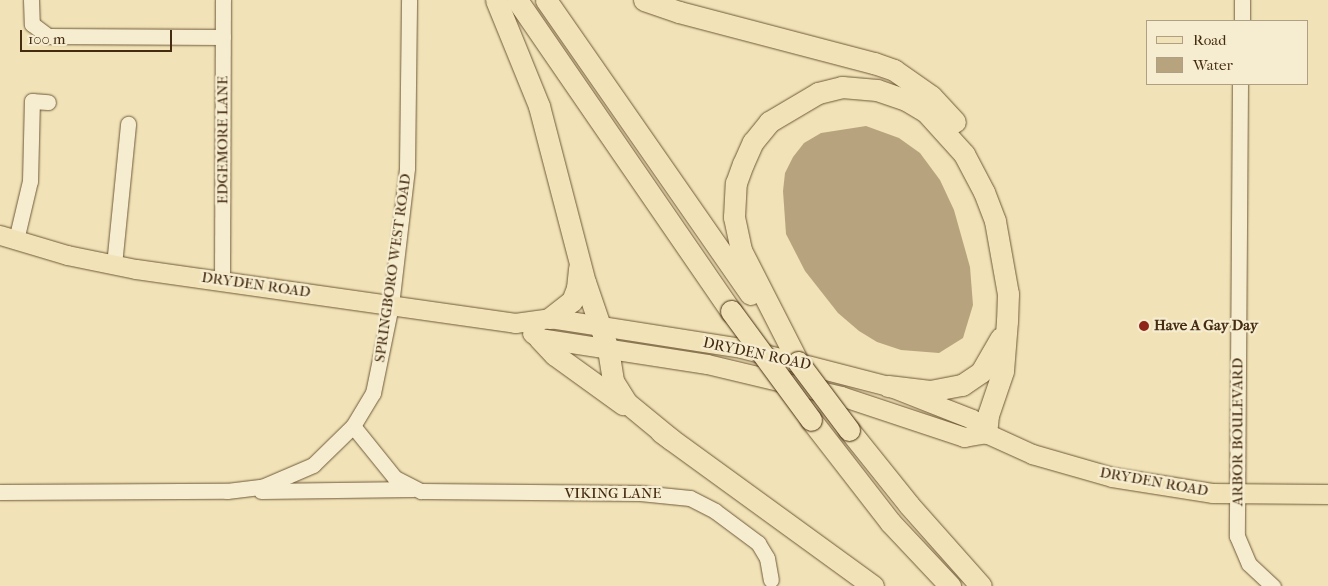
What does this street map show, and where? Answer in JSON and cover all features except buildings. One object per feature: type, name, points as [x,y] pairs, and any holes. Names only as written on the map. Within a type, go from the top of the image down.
[{"type":"highway","points":[[496,0],[539,106],[599,326],[608,349],[613,381],[621,395],[672,440]]},
{"type":"highway","points":[[517,0],[731,311],[811,420],[890,522],[950,586]]},
{"type":"highway","points":[[546,0],[773,321],[798,362],[909,505],[981,586]]},
{"type":"highway","points":[[644,0],[679,12],[874,63],[909,79],[931,96],[949,114],[972,144],[998,194],[1019,279],[1017,346],[1012,376],[999,419],[986,433]]},
{"type":"highway","points":[[773,321],[741,250],[734,217],[736,184],[753,142],[770,122],[811,96],[842,87],[877,90],[906,100],[926,112],[964,154],[984,192],[995,221],[1008,294],[1007,321],[1003,371],[988,415],[986,433]]},
{"type":"highway","points":[[550,318],[564,309],[575,295],[578,251]]},
{"type":"highway","points":[[888,386],[930,391],[962,385],[981,372],[992,358],[1007,321]]},
{"type":"highway","points":[[539,338],[555,355],[873,586]]},
{"type":"main road","name":"DRYDEN ROAD","points":[[8,238],[114,265],[515,323],[550,318],[741,348],[888,386],[972,420],[986,433],[1032,454],[1112,477],[1207,492],[1328,494]]},
{"type":"main road","name":"DRYDEN ROAD","points":[[515,323],[539,338],[707,364],[848,397],[964,437],[986,433]]},
{"type":"street","points":[[31,0],[30,17],[41,34],[223,36]]},
{"type":"street","name":"EDGEMORE LANE","points":[[222,280],[223,0]]},
{"type":"street","name":"SPRINGBORO WEST ROAD","points":[[0,492],[247,489],[279,482],[313,465],[353,426],[373,393],[391,305],[407,168],[409,0]]},
{"type":"street","points":[[1242,0],[1242,20]]},
{"type":"street","name":"ARBOR BOULEVARD","points":[[1240,85],[1238,493],[1236,529],[1240,549],[1258,574],[1274,586]]},
{"type":"street","points":[[8,238],[30,182],[32,101],[48,102]]},
{"type":"street","points":[[114,265],[128,124]]},
{"type":"street","points":[[353,426],[386,470],[413,489]]},
{"type":"street","name":"VIKING LANE","points":[[247,489],[303,493],[413,489],[496,494],[663,494],[690,498],[715,511],[758,543],[767,558],[772,580]]},
{"type":"water","points":[[866,126],[899,138],[920,153],[940,180],[954,210],[970,267],[973,305],[963,338],[939,353],[901,350],[877,342],[859,331],[838,313],[805,271],[786,234],[783,191],[785,173],[793,157],[804,143],[821,133]]},
{"type":"place","name":"Have A Gay Day","points":[[1144,326]]}]
